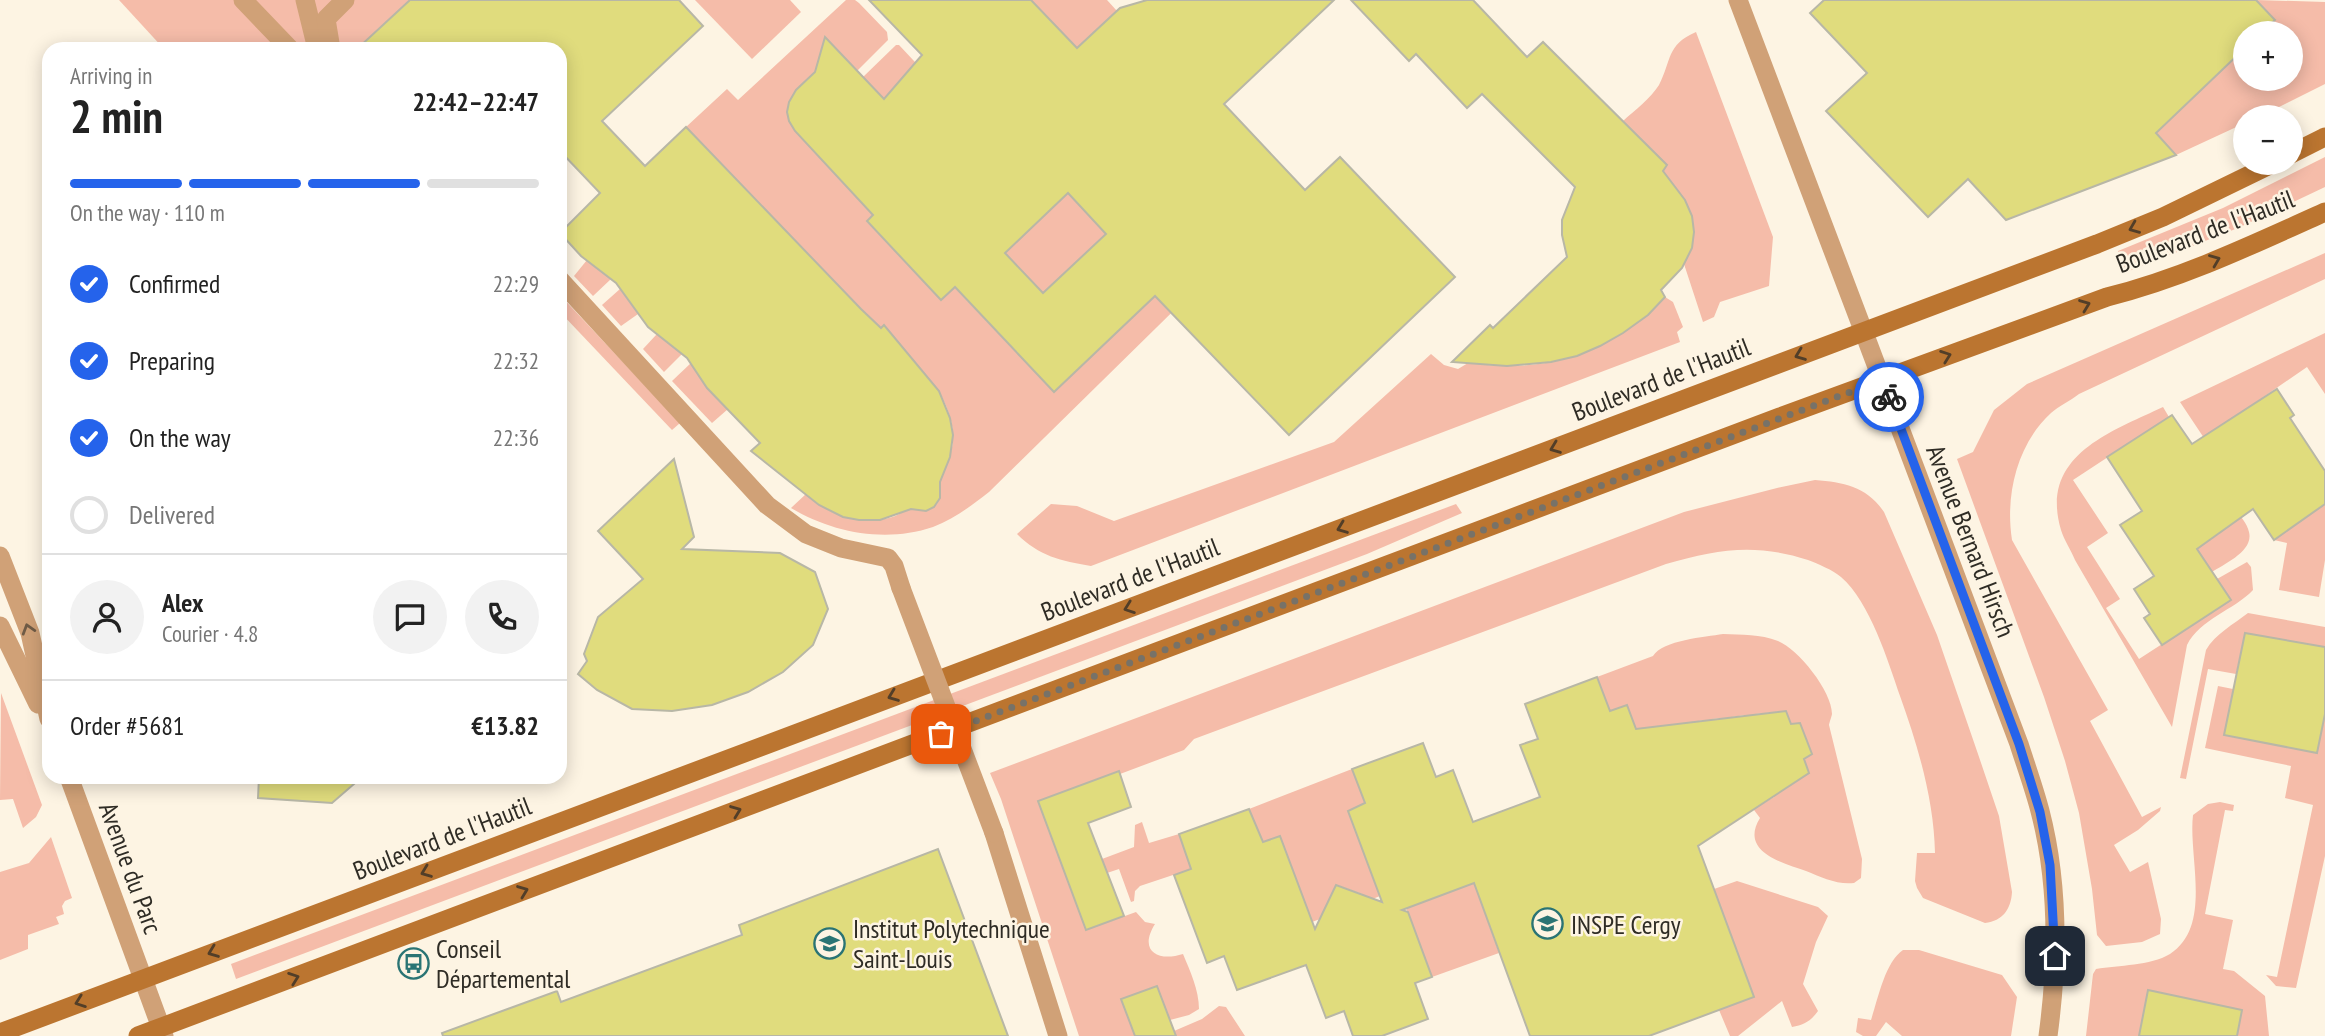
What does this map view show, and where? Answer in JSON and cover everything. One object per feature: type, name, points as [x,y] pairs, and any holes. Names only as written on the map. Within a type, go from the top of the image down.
[{"type":"main road","name":"Boulevard de l'Hautil","points":[[2303,148],[2325,137]]},
{"type":"main road","name":"Boulevard de l'Hautil","points":[[0,1032],[2152,221],[2249,175]]},
{"type":"main road","name":"Boulevard de l'Hautil","points":[[138,1036],[163,1032],[1882,380],[2108,297],[2152,286],[2258,243],[2325,212]]},
{"type":"street","points":[[243,0],[283,42]]},
{"type":"street","points":[[305,0],[315,42]]},
{"type":"street","points":[[330,42],[326,19],[345,0]]},
{"type":"street","name":"Avenue Bernard Hirsch","points":[[1738,0],[2019,744],[2040,812],[2050,865],[2054,916],[2055,963],[2048,1036]]},
{"type":"street","points":[[567,288],[767,505],[806,534],[841,548],[888,558],[894,566],[994,833],[1058,1036]]},
{"type":"street","points":[[0,556],[30,633],[42,687]]},
{"type":"street","points":[[0,626],[42,711]]},
{"type":"street","name":"Avenue du Parc","points":[[72,784],[163,1032]]},
{"type":"shaded area","points":[[119,0],[410,0],[365,42],[158,42]]},
{"type":"shaded area","points":[[695,0],[790,0],[801,12],[752,59]]},
{"type":"shaded area","points":[[846,0],[859,3],[887,32],[888,40],[857,71],[822,66],[806,80],[793,94],[788,111],[795,131],[873,215],[867,222],[922,279],[935,267],[1053,391],[1181,272],[1213,272],[989,492],[941,524],[915,532],[878,535],[860,533],[824,524],[791,508],[807,493],[834,513],[852,519],[893,517],[909,506],[923,511],[931,509],[940,497],[939,483],[951,452],[953,440],[950,417],[939,391],[686,127],[727,89],[738,100]]},
{"type":"shaded area","points":[[1031,0],[1107,0],[1117,11],[1077,48]]},
{"type":"shaded area","points":[[2256,0],[2325,2],[2325,84],[2283,105],[2233,105],[2233,129],[2176,155],[2156,133],[2233,59],[2233,91],[2303,91],[2303,21],[2275,20]]},
{"type":"shaded area","points":[[1696,32],[1773,237],[1769,286],[1720,302],[1714,317],[1703,322],[1684,264],[1693,237],[1690,216],[1659,175],[1667,165],[1623,121],[1656,90],[1679,42]]},
{"type":"shaded area","points":[[899,45],[945,94],[884,99],[863,77]]},
{"type":"shaded area","points":[[2325,157],[2325,187],[2238,228],[2124,273],[2118,251],[2223,208],[2289,175],[2303,175],[2303,168]]},
{"type":"shaded area","points":[[1068,193],[1106,234],[1043,293],[1005,253]]},
{"type":"shaded area","points":[[2325,253],[2325,279],[2079,394],[2057,408],[2039,426],[2016,471],[2010,506],[2012,540],[2108,710],[2090,721],[2142,817],[2161,807],[2160,811],[2138,830],[2114,845],[2130,872],[2148,862],[2161,919],[2160,934],[2142,942],[2106,946],[2097,935],[2079,813],[2065,761],[1957,459],[1973,452],[1994,410],[2027,384]]},
{"type":"shaded area","points":[[587,260],[611,279],[593,296],[574,276]]},
{"type":"shaded area","points":[[620,289],[638,314],[621,326],[602,305]]},
{"type":"shaded area","points":[[1665,297],[1673,302],[1683,327],[1677,332],[1680,342],[1091,566],[1051,556],[1034,548],[1017,534],[1051,504],[1077,506],[1114,521],[1334,442],[1431,354],[1444,365],[1458,369],[1468,363],[1477,364],[1482,360],[1487,365],[1513,366],[1562,360],[1606,343],[1646,315]]},
{"type":"shaded area","points":[[567,302],[680,423],[672,430],[567,319]]},
{"type":"shaded area","points":[[2325,333],[2325,394],[2307,367],[2204,438],[2180,402]]},
{"type":"shaded area","points":[[657,334],[682,354],[664,372],[643,349]]},
{"type":"shaded area","points":[[691,363],[728,409],[712,423],[672,381]]},
{"type":"shaded area","points":[[2163,407],[2169,417],[2073,480],[2108,533],[2087,547],[2120,599],[2106,608],[2139,659],[2230,600],[2217,579],[2247,562],[2251,567],[2253,590],[2200,628],[2187,645],[2172,727],[2075,560],[2061,530],[2057,504],[2060,483],[2070,465],[2084,450],[2122,426]]},
{"type":"shaded area","points":[[1815,480],[1854,487],[1870,497],[1884,512],[1937,635],[1999,816],[2012,892],[2008,909],[2001,917],[1985,923],[1923,898],[1917,888],[1917,853],[1935,853],[1932,813],[1924,773],[1884,650],[1869,616],[1851,588],[1841,577],[1808,560],[1771,551],[1720,552],[1666,564],[1194,739],[1184,750],[1038,801],[1086,930],[1136,912],[1145,922],[1155,924],[1149,941],[1153,952],[1166,956],[1183,954],[1197,995],[1199,1009],[1170,1020],[1157,986],[1121,999],[1135,1036],[1079,1036],[990,773],[1684,512]]},
{"type":"shaded area","points":[[2230,503],[2246,524],[2249,539],[2243,551],[2212,572],[2197,549],[2219,534],[2205,514]]},
{"type":"shaded area","points":[[1456,504],[1462,513],[1367,554],[236,979],[231,964]]},
{"type":"shaded area","points":[[2325,504],[2325,560],[2319,597],[2279,590],[2287,543],[2274,540]]},
{"type":"shaded area","points":[[2248,613],[2325,627],[2325,647],[2245,633],[2236,674],[2208,669],[2186,779],[2180,778],[2206,650],[2220,634]]},
{"type":"shaded area","points":[[1723,634],[1764,637],[1786,645],[1804,662],[1826,694],[1832,714],[1829,725],[1862,859],[1861,878],[1854,883],[1829,880],[1776,860],[1759,848],[1755,839],[1760,818],[1754,810],[1759,802],[1764,803],[1774,797],[1774,791],[1784,790],[1809,773],[1804,759],[1811,753],[1800,724],[1791,724],[1786,711],[1756,714],[1748,718],[1745,715],[1732,717],[1729,721],[1724,718],[1712,719],[1708,723],[1704,720],[1688,726],[1683,723],[1676,724],[1646,757],[1610,711],[1597,677],[1653,656],[1666,646]]},
{"type":"shaded area","points":[[2218,686],[2233,689],[2224,735],[2317,753],[2325,714],[2325,856],[2296,988],[2276,986],[2266,975],[2277,977],[2313,805],[2285,798],[2291,766],[2205,748]]},
{"type":"shaded area","points":[[1,693],[42,805],[36,817],[23,828],[13,799],[0,800]]},
{"type":"shaded area","points":[[1352,769],[1365,803],[1348,811],[1380,896],[1365,902],[1362,894],[1337,885],[1325,909],[1328,916],[1312,922],[1280,836],[1263,842],[1249,809]]},
{"type":"shaded area","points":[[2220,802],[2234,805],[2233,811],[2225,810],[2205,914],[2233,920],[2223,969],[2234,971],[2265,996],[2269,1036],[2237,1036],[2242,1010],[2148,991],[2139,1036],[2086,1036],[2093,974],[2096,969],[2153,961],[2170,954],[2183,942],[2195,909],[2193,815],[2208,804]]},
{"type":"shaded area","points":[[1142,822],[1149,843],[1179,834],[1191,869],[1140,886],[1135,891],[1134,901],[1131,902],[1119,869],[1107,873],[1102,859],[1134,847],[1135,825]]},
{"type":"shaded area","points":[[51,837],[72,898],[62,906],[64,914],[56,917],[59,924],[28,935],[28,949],[0,960],[0,872],[29,863]]},
{"type":"shaded area","points":[[1737,881],[1818,907],[1828,916],[1816,942],[1803,984],[1818,1011],[1804,1024],[1792,1027],[1782,1001],[1738,1036],[1730,1036],[1719,1010],[1754,997],[1714,889]]},
{"type":"shaded area","points":[[1474,883],[1499,953],[1432,977],[1406,908]]},
{"type":"shaded area","points":[[1903,950],[1919,950],[2002,975],[2017,997],[2011,1036],[1902,1036],[1886,1022],[1876,1036],[1863,1036],[1856,1032],[1858,1018],[1871,1020],[1891,963]]},
{"type":"shaded area","points":[[1219,1006],[1226,1007],[1245,1036],[1176,1036],[1174,1031],[1202,1019]]},
{"type":"building","points":[[410,0],[679,0],[703,26],[602,121],[645,166],[686,127],[861,309],[881,328],[884,325],[939,391],[950,418],[953,435],[950,457],[940,482],[940,498],[934,507],[926,511],[911,509],[880,520],[859,520],[843,517],[819,505],[751,451],[760,443],[707,388],[687,358],[648,327],[616,283],[581,256],[567,241],[567,226],[600,193],[567,158],[567,42],[365,42]]},
{"type":"building","points":[[869,0],[1031,0],[1077,48],[1120,8],[1147,0],[1334,0],[1224,104],[1305,190],[1340,157],[1455,277],[1289,435],[1155,296],[1054,392],[955,287],[941,300],[867,221],[873,215],[795,131],[789,121],[789,102],[796,90],[815,72],[825,37],[884,99],[922,55]],"holes":[[[1068,193],[1106,234],[1043,293],[1005,253]]]},
{"type":"building","points":[[1351,0],[1473,0],[1527,57],[1543,42],[1667,165],[1663,171],[1685,200],[1692,216],[1692,248],[1682,268],[1661,290],[1665,297],[1648,315],[1623,333],[1577,356],[1551,362],[1507,366],[1452,362],[1490,325],[1493,328],[1567,257],[1562,220],[1575,187],[1482,94],[1467,108],[1416,54],[1409,61]]},
{"type":"building","points":[[1824,0],[2256,0],[2275,20],[2233,21],[2233,59],[2156,133],[2176,155],[2006,220],[1968,179],[1928,217],[1826,111],[1867,73],[1810,13]]},
{"type":"building","points":[[2277,389],[2294,415],[2290,418],[2325,471],[2325,504],[2274,540],[2253,509],[2197,549],[2231,600],[2162,645],[2144,618],[2150,614],[2134,589],[2154,576],[2120,525],[2142,511],[2107,457],[2172,415],[2192,444]]},
{"type":"building","points":[[674,459],[694,537],[682,549],[780,553],[815,572],[828,609],[813,645],[783,672],[748,692],[712,705],[672,711],[632,709],[597,690],[578,674],[587,661],[584,654],[598,617],[643,579],[598,531]]},
{"type":"building","points":[[2245,633],[2325,647],[2325,714],[2317,753],[2224,735]]},
{"type":"building","points":[[1597,677],[1610,711],[1627,705],[1636,729],[1786,711],[1791,724],[1800,723],[1812,754],[1804,759],[1809,773],[1698,846],[1754,997],[1649,1036],[1530,1036],[1474,883],[1402,910],[1408,912],[1432,977],[1415,983],[1428,1019],[1382,1036],[1353,1036],[1344,1011],[1326,1018],[1306,965],[1237,990],[1224,956],[1207,963],[1174,875],[1191,869],[1179,834],[1249,809],[1263,842],[1280,836],[1315,929],[1336,885],[1382,902],[1348,811],[1365,803],[1352,769],[1423,743],[1436,777],[1453,770],[1473,822],[1540,797],[1520,745],[1538,739],[1525,704]]},
{"type":"building","points":[[1119,771],[1131,807],[1088,823],[1124,916],[1086,930],[1038,801]]},
{"type":"building","points":[[259,784],[354,784],[332,803],[258,798]]},
{"type":"building","name":"Institut Polytechnique Saint-Louis","points":[[938,849],[1008,1036],[443,1036],[442,1033],[557,991],[561,1002],[742,935],[739,925]]},
{"type":"building","points":[[1157,986],[1176,1036],[1135,1036],[1121,999]]},
{"type":"building","points":[[2148,990],[2242,1010],[2237,1036],[2139,1036]]},
{"type":"way so far","points":[[941,734],[1882,380],[1889,397]]},
{"type":"place","name":"INSPE Cergy","points":[[1548,924]]},
{"type":"place","name":"Institut Polytechnique Saint-Louis","points":[[830,943]]},
{"type":"place","name":"Conseil Départemental","points":[[413,963]]},
{"type":"route","points":[[1889,397],[2019,744],[2040,812],[2050,865],[2055,956]]}]
